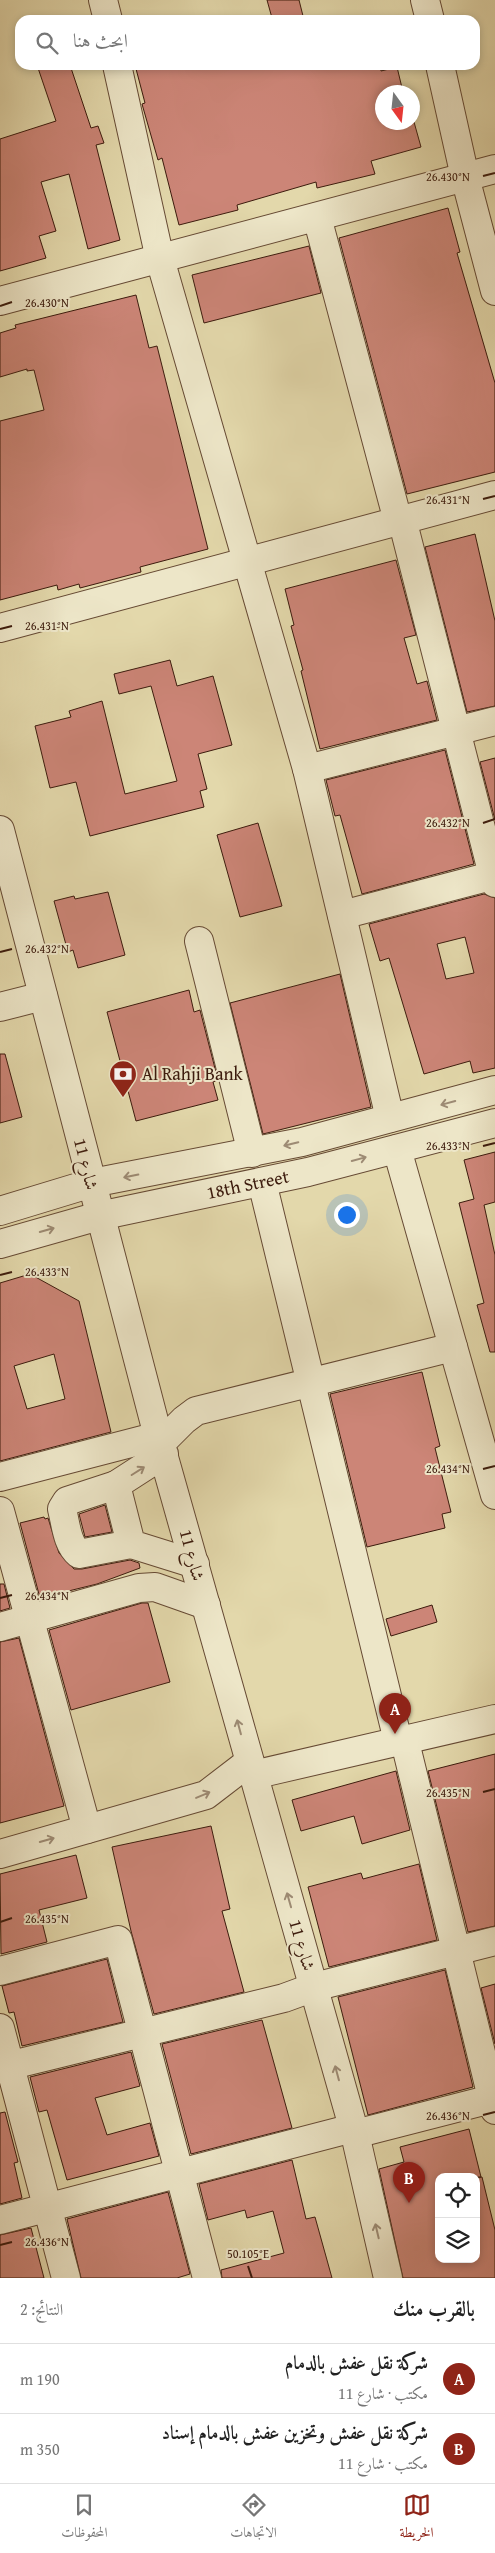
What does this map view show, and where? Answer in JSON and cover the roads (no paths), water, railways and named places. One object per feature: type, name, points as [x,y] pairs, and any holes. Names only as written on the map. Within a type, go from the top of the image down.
[{"type":"street","points":[[103,0],[107,15]]},
{"type":"street","points":[[425,0],[429,15]]},
{"type":"street","points":[[119,70],[160,259],[307,769],[390,1118]]},
{"type":"street","points":[[441,70],[465,177],[495,291]]},
{"type":"street","points":[[0,301],[495,169]]},
{"type":"street","points":[[317,217],[400,520],[494,878],[342,915]]},
{"type":"street","points":[[0,628],[495,495]]},
{"type":"street","points":[[307,769],[495,721]]},
{"type":"street","name":"شارع 11","points":[[0,830],[99,1216],[161,1444],[354,2131],[388,2278]]},
{"type":"street","points":[[199,940],[252,1153]]},
{"type":"street","points":[[0,1007],[43,996]]},
{"type":"street","points":[[0,1211],[92,1184],[252,1153],[495,1090]]},
{"type":"street","name":"18th Street","points":[[0,1244],[99,1216],[308,1172],[495,1123]]},
{"type":"street","points":[[397,1149],[495,1495]]},
{"type":"street","points":[[0,2220],[180,2173],[354,2131],[494,2102],[458,1952],[402,1741],[262,1182]]},
{"type":"street","points":[[195,1564],[131,1544],[79,1554],[72,1548],[62,1510],[67,1501],[116,1485],[161,1444],[178,1425],[196,1411],[453,1347]]},
{"type":"street","points":[[0,1477],[161,1444]]},
{"type":"street","points":[[116,1485],[131,1544]]},
{"type":"street","points":[[0,1511],[87,1829]]},
{"type":"street","points":[[0,1627],[139,1588],[155,1587],[206,1605]]},
{"type":"street","points":[[0,1854],[206,1795],[251,1768],[402,1741],[495,1719]]},
{"type":"street","points":[[0,1971],[118,1940],[207,2278]]},
{"type":"street","points":[[5,2067],[284,1998],[314,1988],[495,1941]]},
{"type":"street","points":[[0,2028],[5,2067],[66,2278]]},
{"type":"place","name":"Al Rahji Bank","points":[[123,1098]]},
{"type":"place","name":"شركة نقل عفش بالدمام","points":[[395,1734]]},
{"type":"place","name":"شركة نقل عفش وتخزين عفش بالدمام إسناد","points":[[409,2203]]}]
